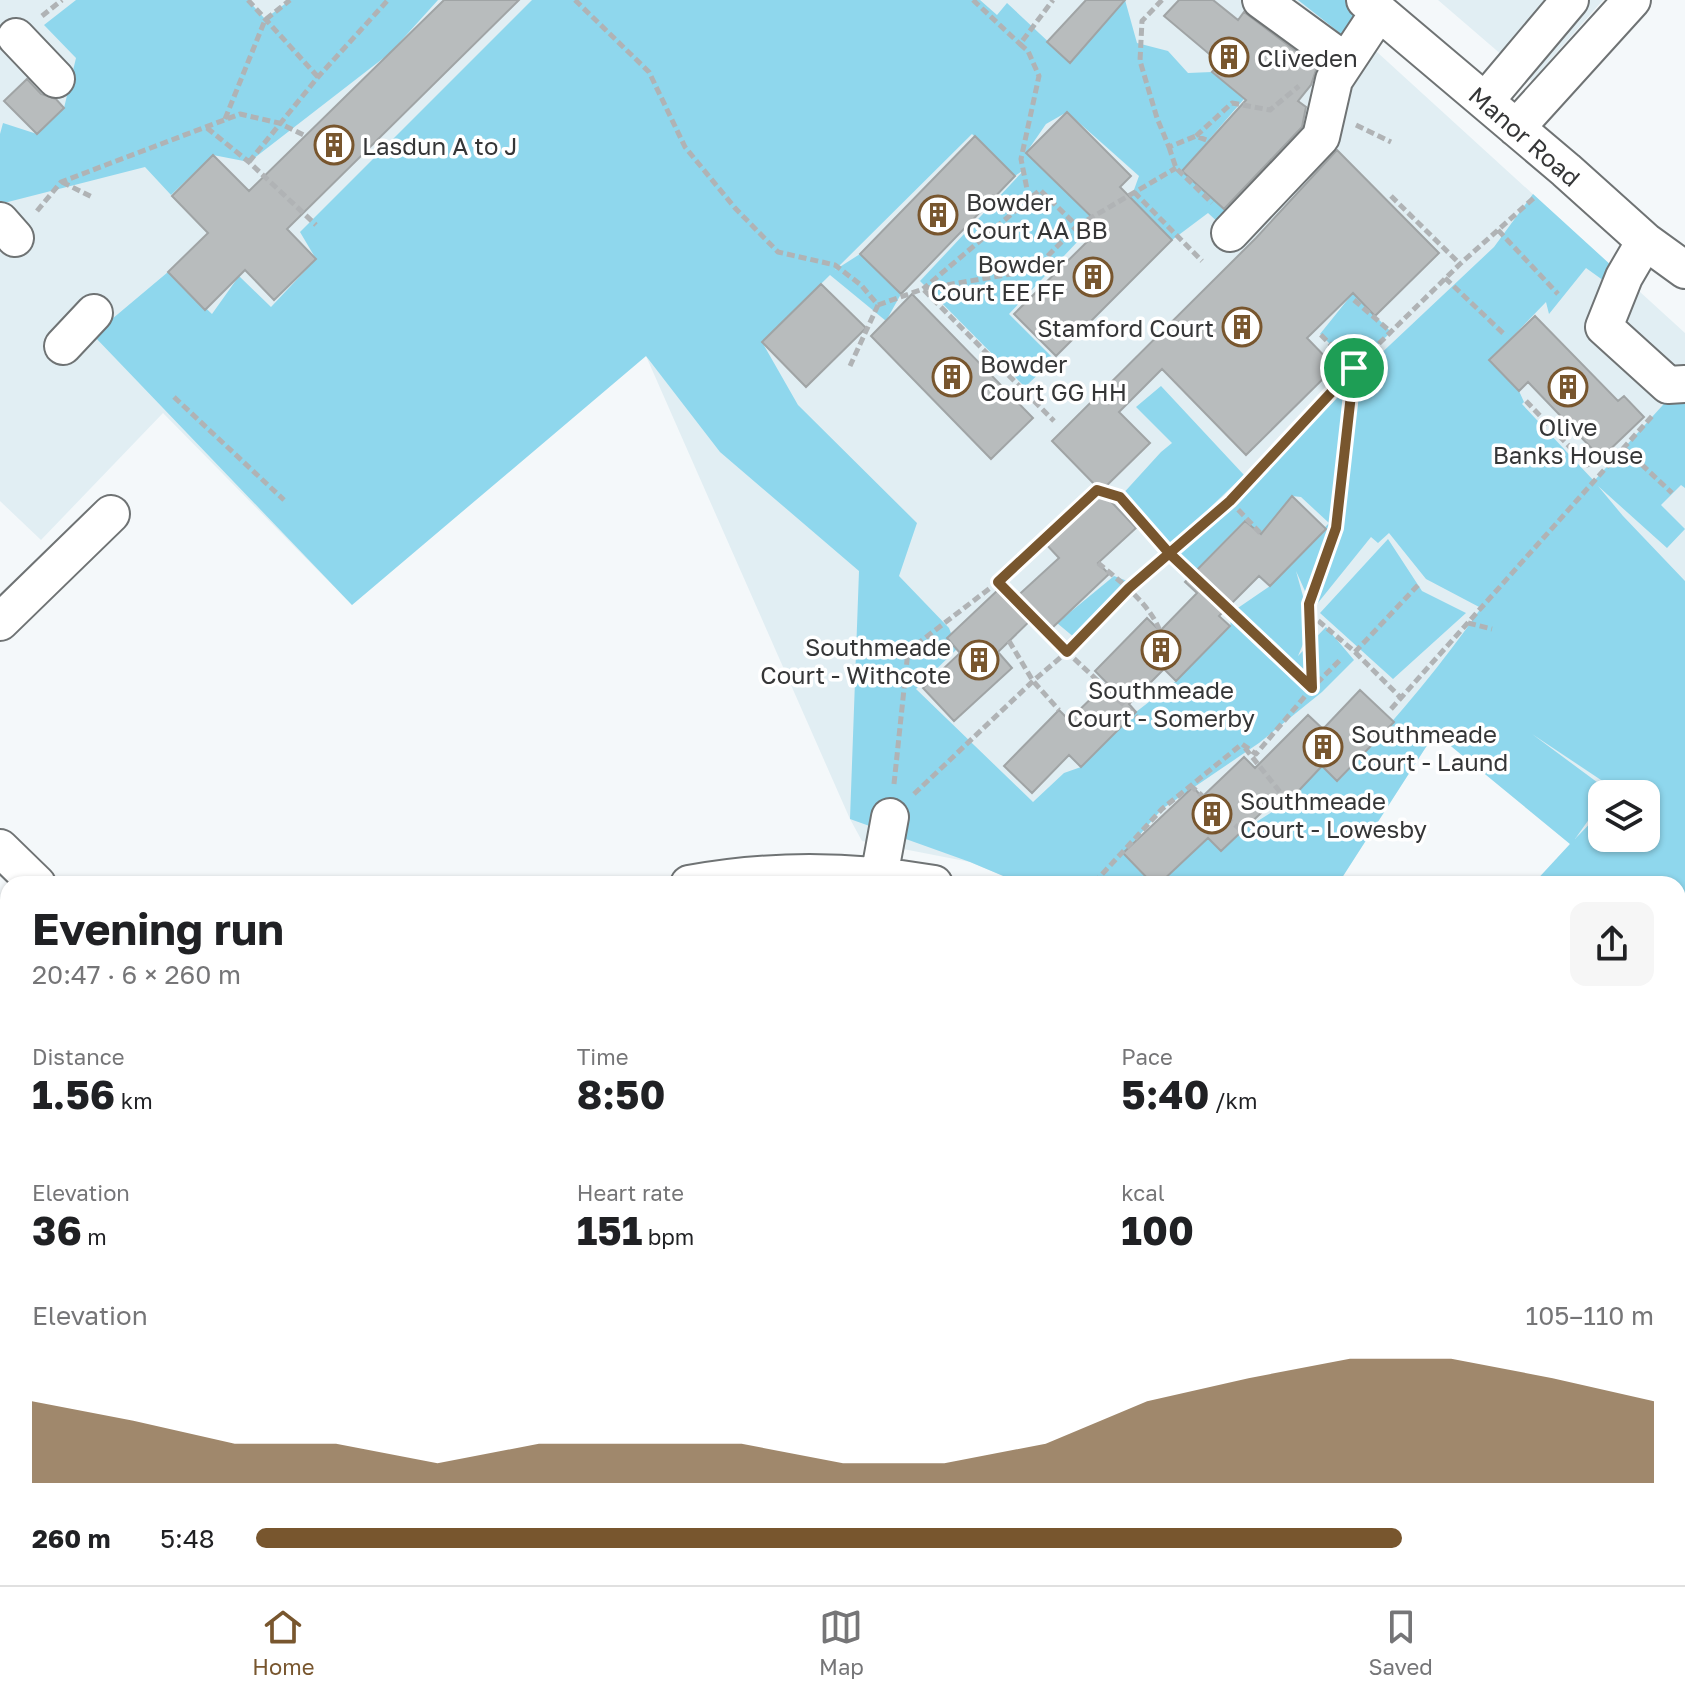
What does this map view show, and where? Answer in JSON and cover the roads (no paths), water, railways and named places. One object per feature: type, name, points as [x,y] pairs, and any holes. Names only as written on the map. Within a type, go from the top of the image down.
[{"type":"street","points":[[1261,0],[1339,77]]},
{"type":"street","points":[[1485,101],[1570,0]]},
{"type":"street","points":[[1516,128],[1632,0]]},
{"type":"street","points":[[1233,230],[1321,137],[1339,77],[1372,6]]},
{"type":"street","name":"Manor Road","points":[[1372,6],[1645,241],[1684,267]]},
{"type":"street","points":[[5,35],[56,79]]},
{"type":"street","points":[[1645,241],[1624,277],[1604,327],[1668,385],[1683,384]]},
{"type":"street","points":[[63,346],[94,313]]},
{"type":"street","points":[[0,622],[111,514]]},
{"type":"street","points":[[879,876],[890,817]]},
{"type":"street","points":[[0,848],[29,876]]},
{"type":"street","points":[[739,876],[793,872],[862,876]]},
{"type":"place","name":"Cliveden","points":[[1229,57]]},
{"type":"place","name":"Lasdun A to J","points":[[334,145]]},
{"type":"place","name":"Bowder Court AA BB","points":[[938,215]]},
{"type":"place","name":"Bowder Court EE FF","points":[[1093,277]]},
{"type":"place","name":"Stamford Court","points":[[1242,327]]},
{"type":"place","name":"Bowder Court GG HH","points":[[952,377]]},
{"type":"place","name":"Olive Banks House","points":[[1568,387]]},
{"type":"place","name":"Southmeade Court - Somerby","points":[[1161,650]]},
{"type":"place","name":"Southmeade Court - Withcote","points":[[979,660]]},
{"type":"place","name":"Southmeade Court - Laund","points":[[1323,747]]},
{"type":"place","name":"Southmeade Court - Lowesby","points":[[1212,814]]}]
